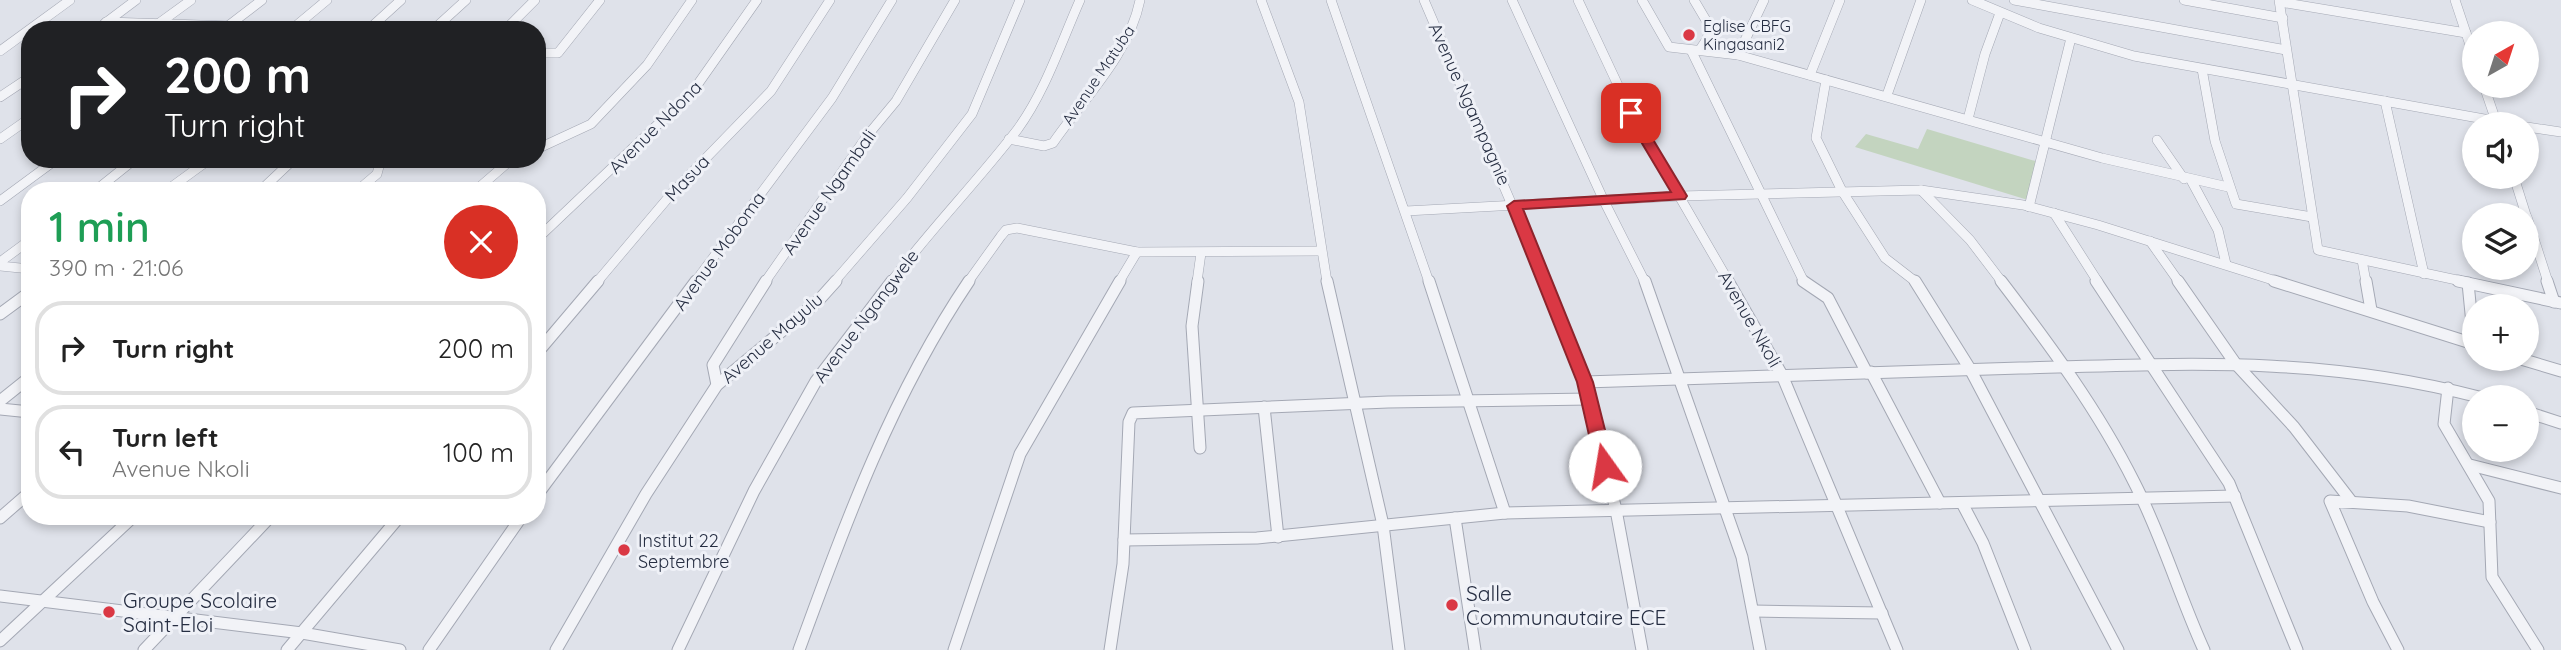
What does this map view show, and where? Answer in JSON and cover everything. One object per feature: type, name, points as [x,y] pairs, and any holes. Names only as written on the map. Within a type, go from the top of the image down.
[{"type":"street","points":[[41,21],[70,0]]},
{"type":"street","points":[[107,21],[136,0]]},
{"type":"street","points":[[163,21],[191,0]]},
{"type":"street","points":[[235,21],[262,0]]},
{"type":"street","points":[[302,21],[327,0]]},
{"type":"street","points":[[378,21],[401,0]]},
{"type":"street","points":[[443,21],[466,0]]},
{"type":"street","points":[[514,21],[535,0]]},
{"type":"street","points":[[546,52],[558,52],[600,0]]},
{"type":"street","points":[[546,145],[592,124],[647,65],[692,0]]},
{"type":"street","name":"Avenue Ndona","points":[[546,230],[693,91],[757,0]]},
{"type":"street","name":"Masua","points":[[546,342],[673,192],[771,91],[830,0]]},
{"type":"street","name":"Avenue Moboma","points":[[546,483],[832,97],[892,0]]},
{"type":"street","name":"Avenue Ngambali","points":[[717,385],[713,365],[768,277],[867,136],[896,101],[955,0]]},
{"type":"street","name":"Avenue Mayulu","points":[[556,650],[646,494],[717,385],[818,300],[944,152],[975,108],[1020,0]]},
{"type":"street","name":"Avenue Ngangwele","points":[[678,650],[754,491],[816,381],[927,234],[1009,139],[1046,78],[1080,0]]},
{"type":"street","name":"Avenue Matuba","points":[[1009,139],[1048,146],[1129,34],[1140,10],[1140,0]]},
{"type":"street","points":[[1261,0],[1299,102],[1320,251],[1383,525],[1399,650]]},
{"type":"street","points":[[1331,0],[1406,211],[1505,513]]},
{"type":"street","name":"Avenue Ngampagnie","points":[[1424,0],[1514,206],[1585,382],[1616,510],[1642,650]]},
{"type":"street","points":[[1512,0],[1604,201],[1642,273],[1742,557],[1760,650]]},
{"type":"street","name":"Avenue Nkoli","points":[[1578,0],[1631,113],[1782,375],[1838,503],[1897,650]]},
{"type":"street","points":[[1642,0],[1666,44],[1738,55],[2045,141],[2228,187]]},
{"type":"street","points":[[1694,0],[1711,33],[1696,49]]},
{"type":"street","points":[[1738,55],[1764,0]]},
{"type":"street","points":[[1810,75],[1840,0]]},
{"type":"street","points":[[1887,95],[1922,0]]},
{"type":"street","points":[[1972,0],[2000,13],[2071,38],[2134,56],[2462,116]]},
{"type":"street","points":[[2014,0],[2286,50]]},
{"type":"street","points":[[2184,0],[2283,18]]},
{"type":"street","points":[[2455,0],[2462,21]]},
{"type":"street","points":[[2462,32],[2280,1],[2318,250],[2558,303]]},
{"type":"street","points":[[1968,119],[1984,54],[2000,13]]},
{"type":"street","points":[[0,51],[21,36]]},
{"type":"street","points":[[2029,206],[2071,38]]},
{"type":"street","points":[[1696,49],[1760,196],[1805,285],[1828,298],[1940,503]]},
{"type":"street","points":[[2203,69],[2215,141],[2228,187],[2238,205],[2312,217]]},
{"type":"street","points":[[1826,79],[1816,138],[1842,191],[1885,258],[1913,278],[1970,369],[2118,650]]},
{"type":"street","points":[[0,97],[21,83]]},
{"type":"street","points":[[2385,101],[2424,274]]},
{"type":"street","points":[[0,139],[21,124]]},
{"type":"street","points":[[2539,129],[2561,132]]},
{"type":"street","points":[[2157,140],[2188,179],[2218,230],[2227,264]]},
{"type":"street","points":[[26,182],[45,168]]},
{"type":"street","points":[[107,182],[124,168]]},
{"type":"street","points":[[178,182],[198,168]]},
{"type":"street","points":[[270,182],[284,168]]},
{"type":"street","points":[[368,182],[377,174],[379,168]]},
{"type":"street","points":[[485,182],[502,168]]},
{"type":"street","points":[[0,201],[21,186]]},
{"type":"street","points":[[1406,211],[1680,196],[1921,190],[2029,206],[2227,264],[2462,340]]},
{"type":"street","points":[[1921,190],[1939,212],[1976,247],[2121,458],[2142,497],[2186,613],[2204,650]]},
{"type":"street","points":[[2054,213],[2149,364],[2230,483],[2297,650]]},
{"type":"street","points":[[799,650],[870,463],[911,373],[955,300],[1002,234],[1017,228],[1137,252],[1320,251]]},
{"type":"street","points":[[2150,241],[2235,363],[2301,436],[2351,501]]},
{"type":"street","points":[[0,264],[21,247]]},
{"type":"street","points":[[2539,250],[2558,303]]},
{"type":"street","points":[[954,650],[1020,454],[1137,252]]},
{"type":"street","points":[[1200,448],[1192,326],[1201,253]]},
{"type":"street","points":[[2362,260],[2371,310]]},
{"type":"street","points":[[0,264],[21,268]]},
{"type":"street","points":[[2468,283],[2469,294]]},
{"type":"street","points":[[0,314],[21,299]]},
{"type":"street","points":[[1585,382],[2235,363],[2348,368],[2462,392]]},
{"type":"street","points":[[2539,364],[2561,371]]},
{"type":"street","points":[[0,401],[21,384]]},
{"type":"street","points":[[2448,388],[2442,419],[2489,501],[2492,577],[2538,650]]},
{"type":"street","points":[[1110,650],[1124,540],[1130,417],[1141,411],[1468,399],[1590,399]]},
{"type":"street","points":[[1264,407],[1278,537]]},
{"type":"street","points":[[0,409],[21,411]]},
{"type":"street","points":[[2539,416],[2561,423]]},
{"type":"street","points":[[2470,465],[2561,488]]},
{"type":"street","points":[[1124,540],[1278,537],[1505,513],[1726,509],[1838,503],[1962,503],[2235,496]]},
{"type":"street","points":[[0,517],[21,500]]},
{"type":"street","points":[[2398,650],[2373,602],[2330,503],[2332,500],[2408,506],[2490,522]]},
{"type":"street","points":[[1962,503],[1983,543],[2025,650]]},
{"type":"street","points":[[1455,518],[1475,650]]},
{"type":"street","points":[[0,641],[124,525]]},
{"type":"street","points":[[144,650],[263,525]]},
{"type":"street","points":[[287,650],[392,525]]},
{"type":"street","points":[[429,650],[516,525]]},
{"type":"street","points":[[0,596],[302,633],[400,650]]},
{"type":"street","points":[[1753,611],[1882,613]]},
{"type":"green space","points":[[1927,129],[2042,163],[2028,200],[1855,147],[1866,134],[1918,149]]},
{"type":"place","name":"Eglise CBFG Kingasani2","points":[[1689,35]]},
{"type":"place","name":"Institut 22 Septembre","points":[[624,550]]},
{"type":"place","name":"Salle Communautaire ECE","points":[[1452,605]]},
{"type":"place","name":"Groupe Scolaire Saint-Eloi","points":[[109,612]]},
{"type":"route","points":[[1605,466],[1585,382],[1514,206],[1680,196],[1631,113]]}]
